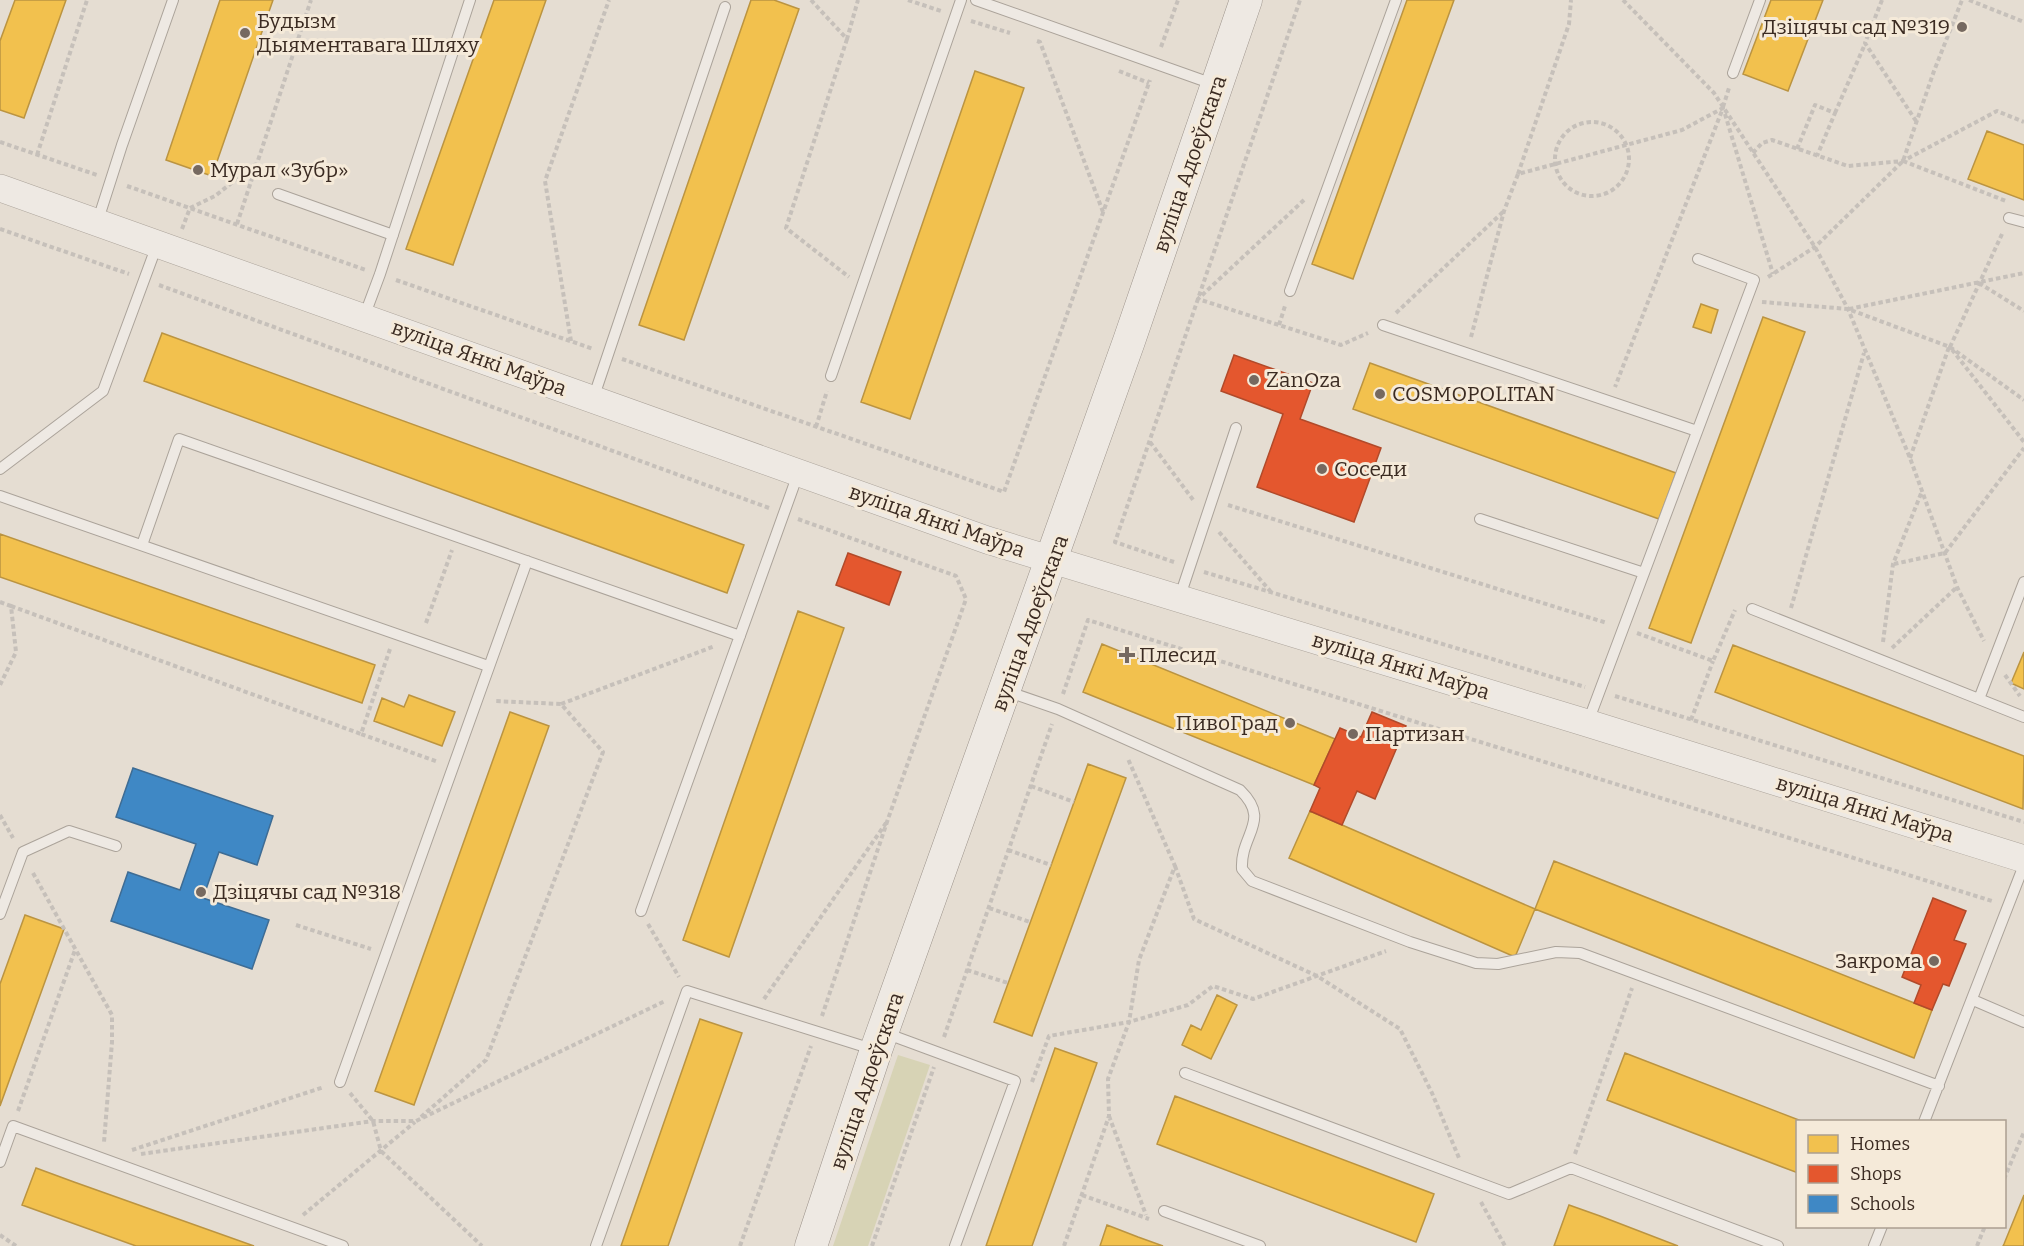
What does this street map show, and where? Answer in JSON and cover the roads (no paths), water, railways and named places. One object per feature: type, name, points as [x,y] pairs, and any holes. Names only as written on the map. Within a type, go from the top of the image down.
[{"type":"main road","name":"вуліца Адоеўскага","points":[[811,1246],[880,1041],[1130,341],[1246,0]]},
{"type":"street","name":"вуліца Янкі Маўра","points":[[0,188],[987,540],[2024,859]]},
{"type":"lane","points":[[97,223],[173,0]]},
{"type":"lane","points":[[364,317],[470,0]]},
{"type":"lane","points":[[830,382],[961,0]]},
{"type":"lane","points":[[976,0],[1216,85]]},
{"type":"lane","points":[[1290,291],[1396,0]]},
{"type":"lane","points":[[1732,78],[1760,0]]},
{"type":"lane","points":[[593,399],[725,7]]},
{"type":"lane","points":[[278,194],[393,235]]},
{"type":"lane","points":[[2009,218],[2024,222]]},
{"type":"lane","points":[[0,469],[103,391],[158,244]]},
{"type":"lane","points":[[1587,723],[1754,280],[1698,259]]},
{"type":"lane","points":[[1383,325],[1697,431]]},
{"type":"lane","points":[[1179,599],[1236,428]]},
{"type":"lane","points":[[142,545],[179,439],[740,636]]},
{"type":"lane","points":[[641,911],[799,472]]},
{"type":"lane","points":[[0,496],[488,666]]},
{"type":"lane","points":[[1480,519],[1644,573]]},
{"type":"lane","points":[[340,1082],[527,561]]},
{"type":"lane","points":[[1979,699],[2024,582]]},
{"type":"lane","points":[[1752,609],[2024,717]]},
{"type":"lane","points":[[1006,691],[1058,709],[1118,734],[1240,790],[1252,801],[1256,818],[1241,856],[1242,869],[1252,880],[1410,942],[1476,963],[1498,964],[1556,952],[1580,953],[1939,1086]]},
{"type":"lane","points":[[0,914],[23,854],[29,849],[69,831],[116,846]]},
{"type":"lane","points":[[1925,1120],[2024,865]]},
{"type":"lane","points":[[596,1246],[687,991],[817,1032],[880,1041],[938,1053],[1015,1081],[955,1246]]},
{"type":"lane","points":[[1972,1000],[2024,1022]]},
{"type":"lane","points":[[1185,1073],[1509,1194],[1571,1168],[1778,1246]]},
{"type":"lane","points":[[0,1162],[13,1126],[343,1246]]},
{"type":"lane","points":[[1164,1211],[1260,1246]]},
{"type":"lane","points":[[1874,1246],[1882,1228]]},
{"type":"place","name":"Дзіцячы сад №319","points":[[1962,27]]},
{"type":"place","name":"Будызм Дыяментавага Шляху","points":[[245,33]]},
{"type":"place","name":"Мурал «Зубр»","points":[[198,170]]},
{"type":"place","name":"ZanOza","points":[[1254,380]]},
{"type":"place","name":"COSMOPOLITAN","points":[[1380,394]]},
{"type":"place","name":"Соседи","points":[[1322,469]]},
{"type":"place","name":"Плесид","points":[[1127,655]]},
{"type":"place","name":"ПивоГрад","points":[[1290,723]]},
{"type":"place","name":"Партизан","points":[[1353,734]]},
{"type":"place","name":"Дзіцячы сад №318","points":[[201,892]]},
{"type":"place","name":"Закрома","points":[[1934,961]]}]
